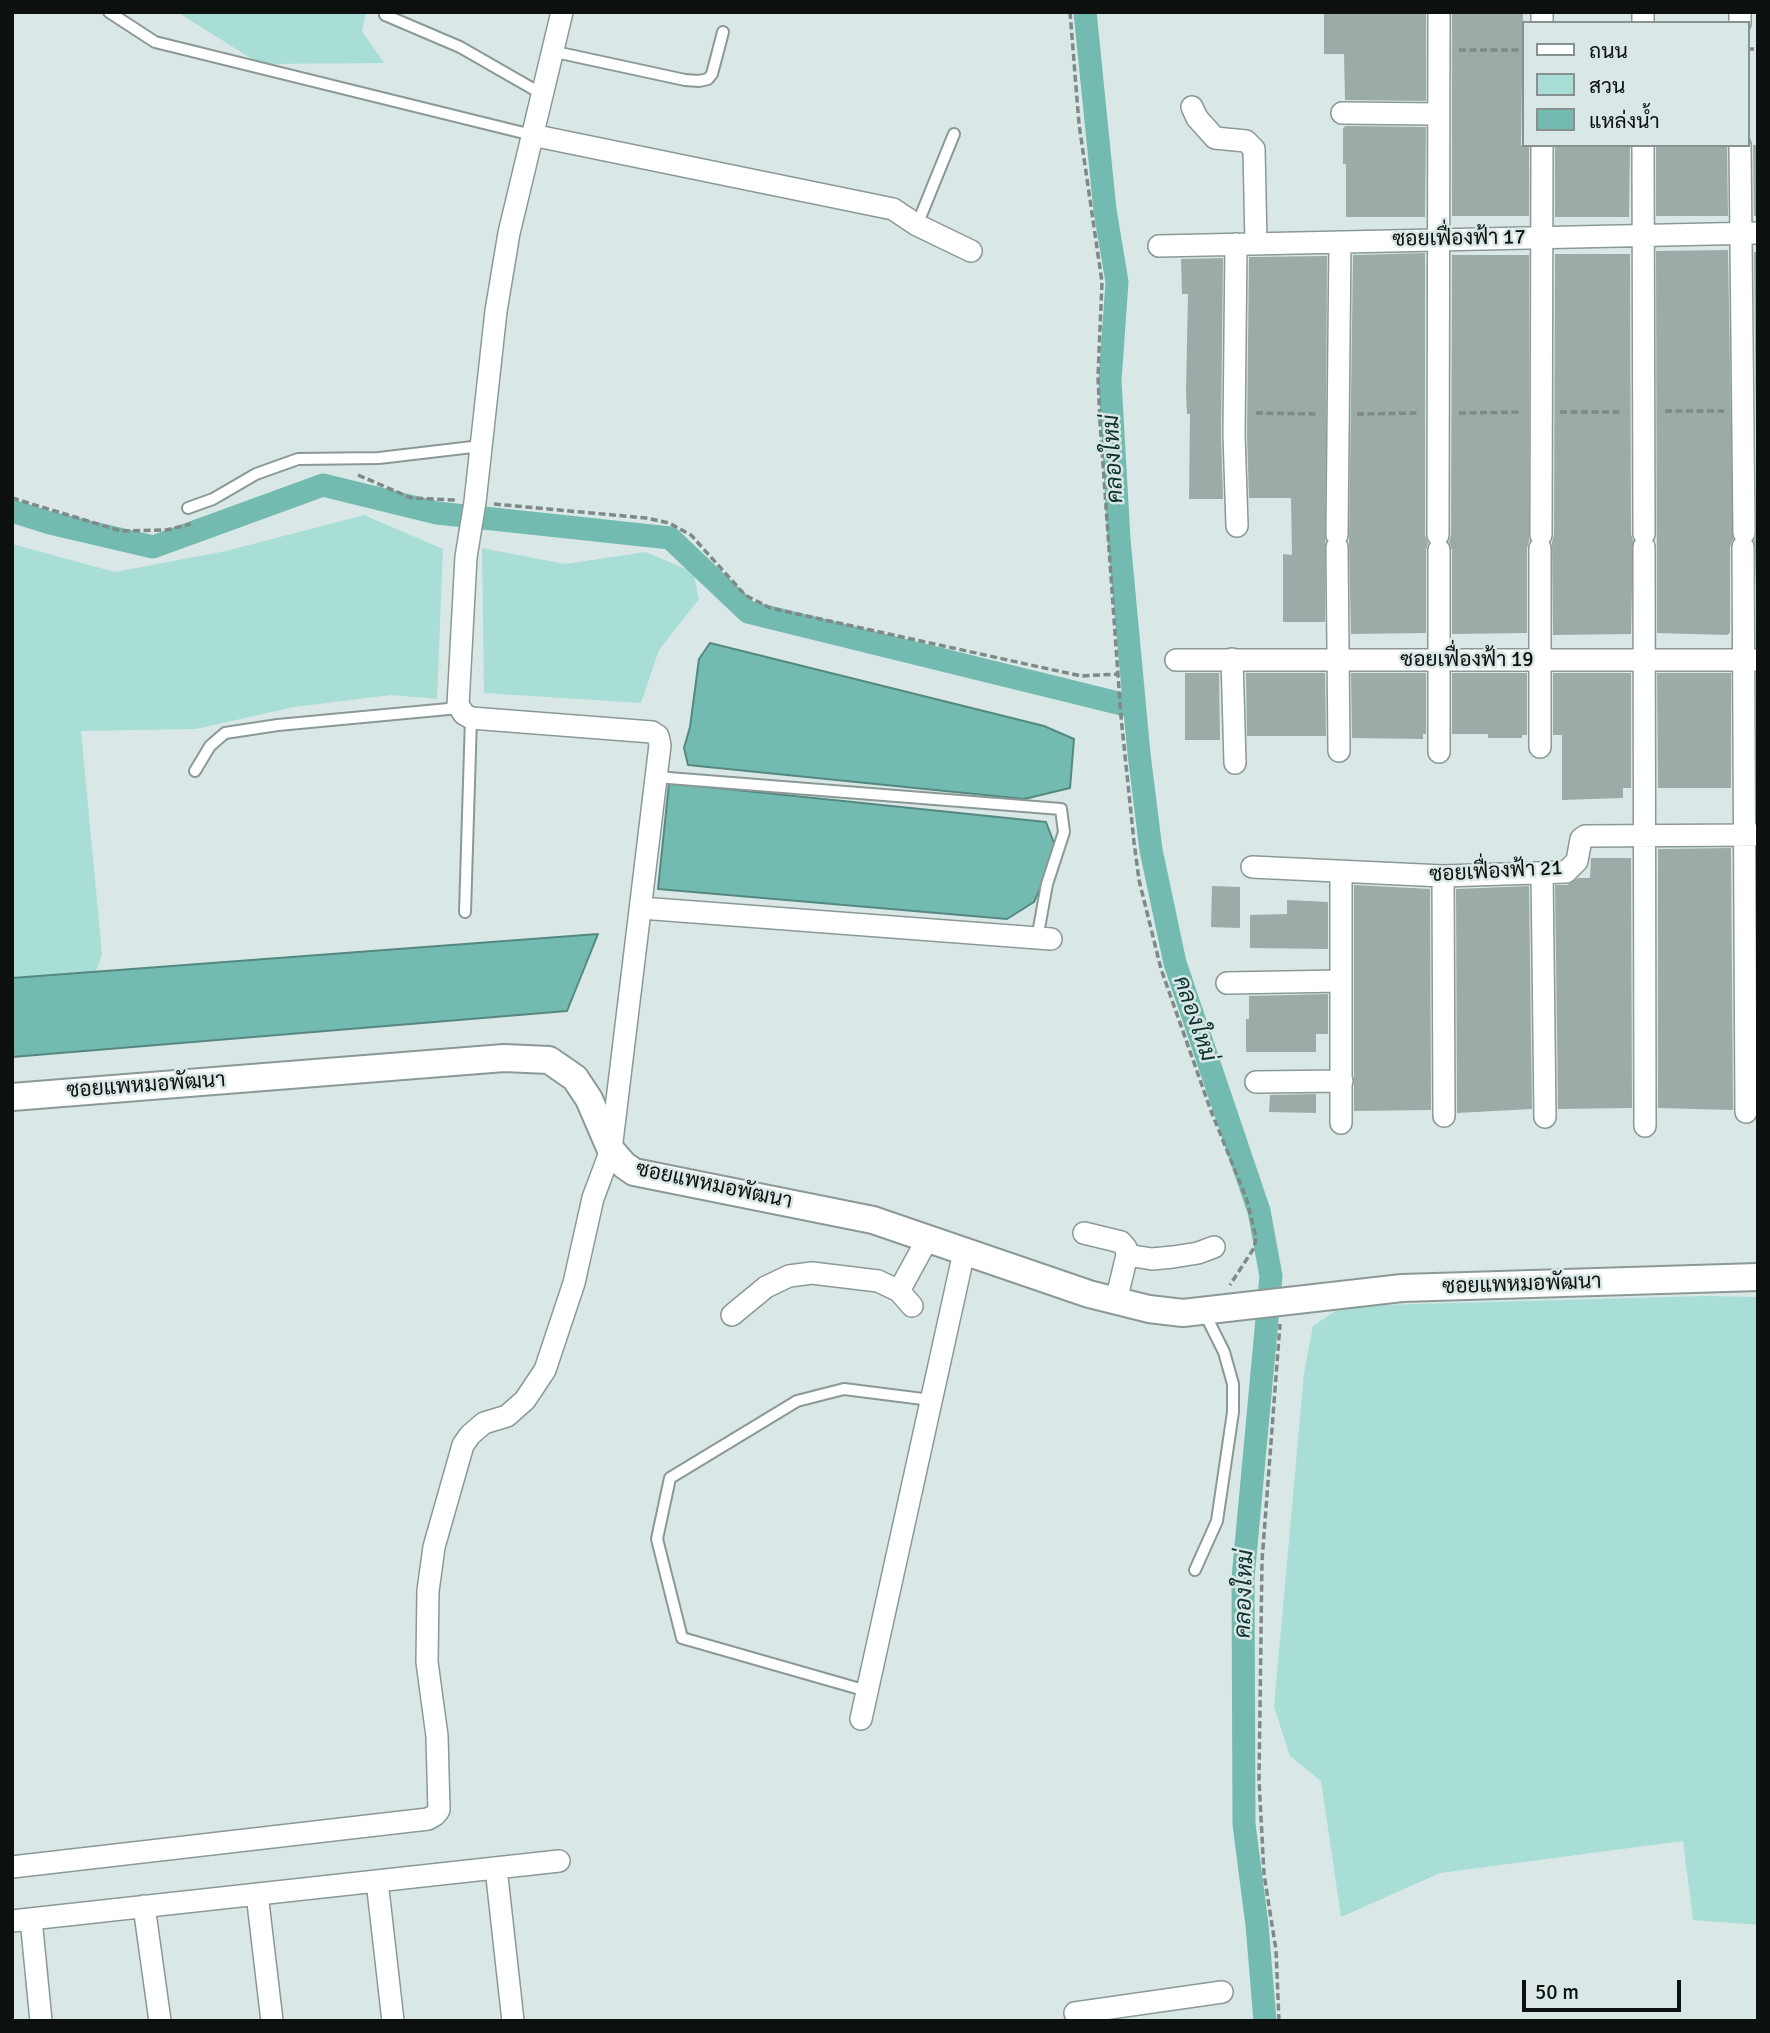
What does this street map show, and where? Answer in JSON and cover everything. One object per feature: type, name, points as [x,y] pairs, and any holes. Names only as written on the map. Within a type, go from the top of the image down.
[{"type":"street","points":[[12,1867],[428,1819],[439,1810],[437,1736],[427,1661],[428,1591],[434,1547],[463,1445],[484,1423],[507,1416],[525,1400],[545,1370],[574,1283],[593,1198],[611,1150],[660,745],[658,736],[652,732],[465,713],[466,557],[496,311],[509,233],[562,12]]},
{"type":"street","points":[[1439,12],[1439,752]]},
{"type":"street","points":[[1192,107],[1197,118],[1215,138],[1246,141],[1254,149],[1234,413],[1237,526]]},
{"type":"street","points":[[1342,113],[1438,114]]},
{"type":"street","points":[[533,135],[893,209],[916,225],[971,251]]},
{"type":"street","points":[[1540,747],[1542,147]]},
{"type":"street","points":[[1643,147],[1645,1126]]},
{"type":"street","points":[[1741,147],[1749,233],[1742,411],[1744,540],[1751,660],[1746,1112]]},
{"type":"street","name":"ซอยเฟื่องฟ้า 17","points":[[1159,246],[1749,233]]},
{"type":"street","points":[[1339,751],[1337,541],[1340,242]]},
{"type":"street","points":[[1231,659],[1236,762]]},
{"type":"street","name":"ซอยเฟื่องฟ้า 19","points":[[1176,660],[1751,660]]},
{"type":"street","name":"ซอยเฟื่องฟ้า 21","points":[[1252,867],[1443,876],[1566,872],[1573,868],[1577,861],[1581,839],[1585,835],[1751,835]]},
{"type":"street","points":[[1341,873],[1341,1123]]},
{"type":"street","points":[[1542,873],[1545,1117]]},
{"type":"street","points":[[1443,876],[1444,1116]]},
{"type":"street","points":[[641,908],[1043,938]]},
{"type":"street","points":[[1227,983],[1341,981]]},
{"type":"street","name":"ซอยแพหมอพัฒนา","points":[[12,1097],[504,1058],[549,1060],[575,1078],[589,1099],[611,1150],[634,1172],[873,1220],[1089,1294],[1149,1309],[1183,1313],[1249,1305],[1284,1310],[1402,1288],[1758,1278]]},
{"type":"street","points":[[1256,1082],[1342,1081]]},
{"type":"street","points":[[1084,1233],[1121,1242],[1126,1248],[1127,1255],[1116,1301]]},
{"type":"street","points":[[732,1315],[766,1287],[797,1274],[812,1273],[878,1281],[906,1299],[924,1237]]},
{"type":"street","points":[[1127,1255],[1163,1258],[1198,1253],[1214,1247]]},
{"type":"street","points":[[861,1719],[964,1252]]},
{"type":"street","points":[[41,2021],[21,1920],[559,1861]]},
{"type":"street","points":[[496,1868],[513,2021]]},
{"type":"street","points":[[377,1881],[393,2021]]},
{"type":"street","points":[[257,1894],[272,2021]]},
{"type":"street","points":[[144,1906],[160,2021]]},
{"type":"street","points":[[1075,2013],[1162,2011],[1222,1992]]},
{"type":"lane","points":[[110,12],[155,41],[533,135]]},
{"type":"lane","points":[[385,15],[460,47],[542,94]]},
{"type":"lane","points":[[551,51],[685,80],[699,80],[708,79],[712,74],[723,32]]},
{"type":"lane","points":[[916,225],[954,134]]},
{"type":"lane","points":[[188,508],[212,499],[256,474],[298,459],[379,458],[481,446]]},
{"type":"lane","points":[[195,771],[210,746],[225,733],[278,725],[465,713],[465,912]]},
{"type":"lane","points":[[656,778],[1061,809],[1064,832],[1047,884],[1040,928],[1043,938]]},
{"type":"lane","points":[[1195,1570],[1217,1521],[1233,1412],[1234,1384],[1209,1310]]},
{"type":"lane","points":[[867,1691],[682,1638],[657,1539],[670,1478],[797,1401],[844,1389],[931,1401]]},
{"type":"path","points":[[1070,12],[1079,124],[1102,282],[1098,376],[1121,717],[1139,880],[1149,925],[1186,1043],[1247,1200],[1256,1238],[1254,1248],[1209,1310]]},
{"type":"path","points":[[1439,50],[1522,50]]},
{"type":"path","points":[[1234,413],[1742,411]]},
{"type":"path","points":[[351,474],[411,498],[474,506],[646,517],[668,523],[691,535],[745,595],[770,608],[1081,676],[1119,674]]},
{"type":"path","points":[[12,498],[121,531],[166,530],[195,522]]},
{"type":"path","points":[[1279,2021],[1276,1950],[1264,1874],[1259,1780],[1262,1561],[1284,1310]]},
{"type":"green space","points":[[177,12],[366,12],[362,31],[384,63],[260,64]]},
{"type":"green space","points":[[364,515],[443,549],[437,699],[391,695],[294,707],[196,729],[81,731],[102,954],[96,971],[12,978],[12,544],[115,572],[226,551]]},
{"type":"green space","points":[[482,548],[565,564],[646,552],[693,572],[699,599],[659,650],[641,703],[484,693]]},
{"type":"green space","points":[[1706,1296],[1758,1297],[1758,1925],[1693,1920],[1683,1841],[1440,1873],[1341,1917],[1321,1781],[1290,1756],[1274,1707],[1304,1373],[1313,1326],[1343,1306]]},
{"type":"water","points":[[710,643],[1044,726],[1074,739],[1070,788],[1024,799],[688,765],[684,748],[690,727],[699,659]]},
{"type":"water","points":[[669,783],[1046,822],[1057,851],[1034,902],[1007,919],[658,889]]},
{"type":"water","points":[[598,934],[567,1011],[12,1057],[12,978]]},
{"type":"building","points":[[1324,12],[1426,12],[1426,101],[1345,100],[1344,54],[1324,54]]},
{"type":"building","points":[[1452,12],[1523,12],[1521,145],[1529,147],[1529,216],[1452,216]]},
{"type":"building","points":[[1345,126],[1426,127],[1425,217],[1346,217],[1346,164],[1343,164]]},
{"type":"building","points":[[1753,145],[1758,145],[1758,216],[1754,216]]},
{"type":"building","points":[[1555,147],[1630,147],[1629,217],[1555,217]]},
{"type":"building","points":[[1656,147],[1727,147],[1728,216],[1656,216]]},
{"type":"building","points":[[1728,250],[1733,539],[1730,547],[1730,633],[1657,633],[1656,251]]},
{"type":"building","points":[[1754,252],[1758,252],[1758,633],[1754,541],[1757,533]]},
{"type":"building","points":[[1425,253],[1425,535],[1428,543],[1426,633],[1351,634],[1349,541],[1353,255]]},
{"type":"building","points":[[1555,254],[1630,254],[1633,541],[1631,634],[1553,635]]},
{"type":"building","points":[[1452,255],[1529,255],[1527,633],[1452,634],[1452,550],[1449,542]]},
{"type":"building","points":[[1327,256],[1325,622],[1283,622],[1283,554],[1292,555],[1291,498],[1249,498],[1249,257]]},
{"type":"building","points":[[1223,258],[1223,499],[1189,499],[1190,414],[1187,414],[1186,392],[1188,294],[1182,294],[1181,259]]},
{"type":"building","points":[[1185,673],[1219,673],[1220,740],[1185,740]]},
{"type":"building","points":[[1246,673],[1325,673],[1326,736],[1247,736]]},
{"type":"building","points":[[1351,673],[1426,673],[1426,734],[1423,734],[1423,739],[1352,738]]},
{"type":"building","points":[[1452,673],[1527,673],[1527,735],[1522,735],[1522,738],[1488,738],[1488,734],[1452,734]]},
{"type":"building","points":[[1553,673],[1631,673],[1631,788],[1623,788],[1623,798],[1562,800],[1562,735],[1553,735]]},
{"type":"building","points":[[1657,673],[1731,673],[1731,788],[1658,788]]},
{"type":"building","points":[[1731,848],[1733,1110],[1658,1108],[1658,849]]},
{"type":"building","points":[[1591,858],[1631,858],[1632,1108],[1558,1109],[1555,885],[1567,885],[1578,878],[1590,878]]},
{"type":"building","points":[[1354,885],[1430,889],[1431,1110],[1354,1111]]},
{"type":"building","points":[[1212,886],[1240,887],[1240,928],[1211,927]]},
{"type":"building","points":[[1529,886],[1532,1109],[1457,1113],[1456,889]]},
{"type":"building","points":[[1287,900],[1328,902],[1328,949],[1250,948],[1250,915],[1287,914]]},
{"type":"building","points":[[1328,994],[1328,1034],[1316,1034],[1316,1052],[1246,1052],[1249,996]]},
{"type":"building","points":[[1316,1094],[1316,1113],[1269,1112],[1270,1095]]},
{"type":"waterway","name":"คลองใหม่","points":[[1085,12],[1105,210],[1117,282],[1110,381],[1119,539],[1139,754],[1151,850],[1175,963],[1259,1211],[1271,1276],[1243,1578],[1244,1824],[1257,1925],[1265,2021]]},
{"type":"waterway","points":[[12,511],[50,523],[153,547],[323,485],[437,513],[670,538],[748,612],[1134,707]]}]
